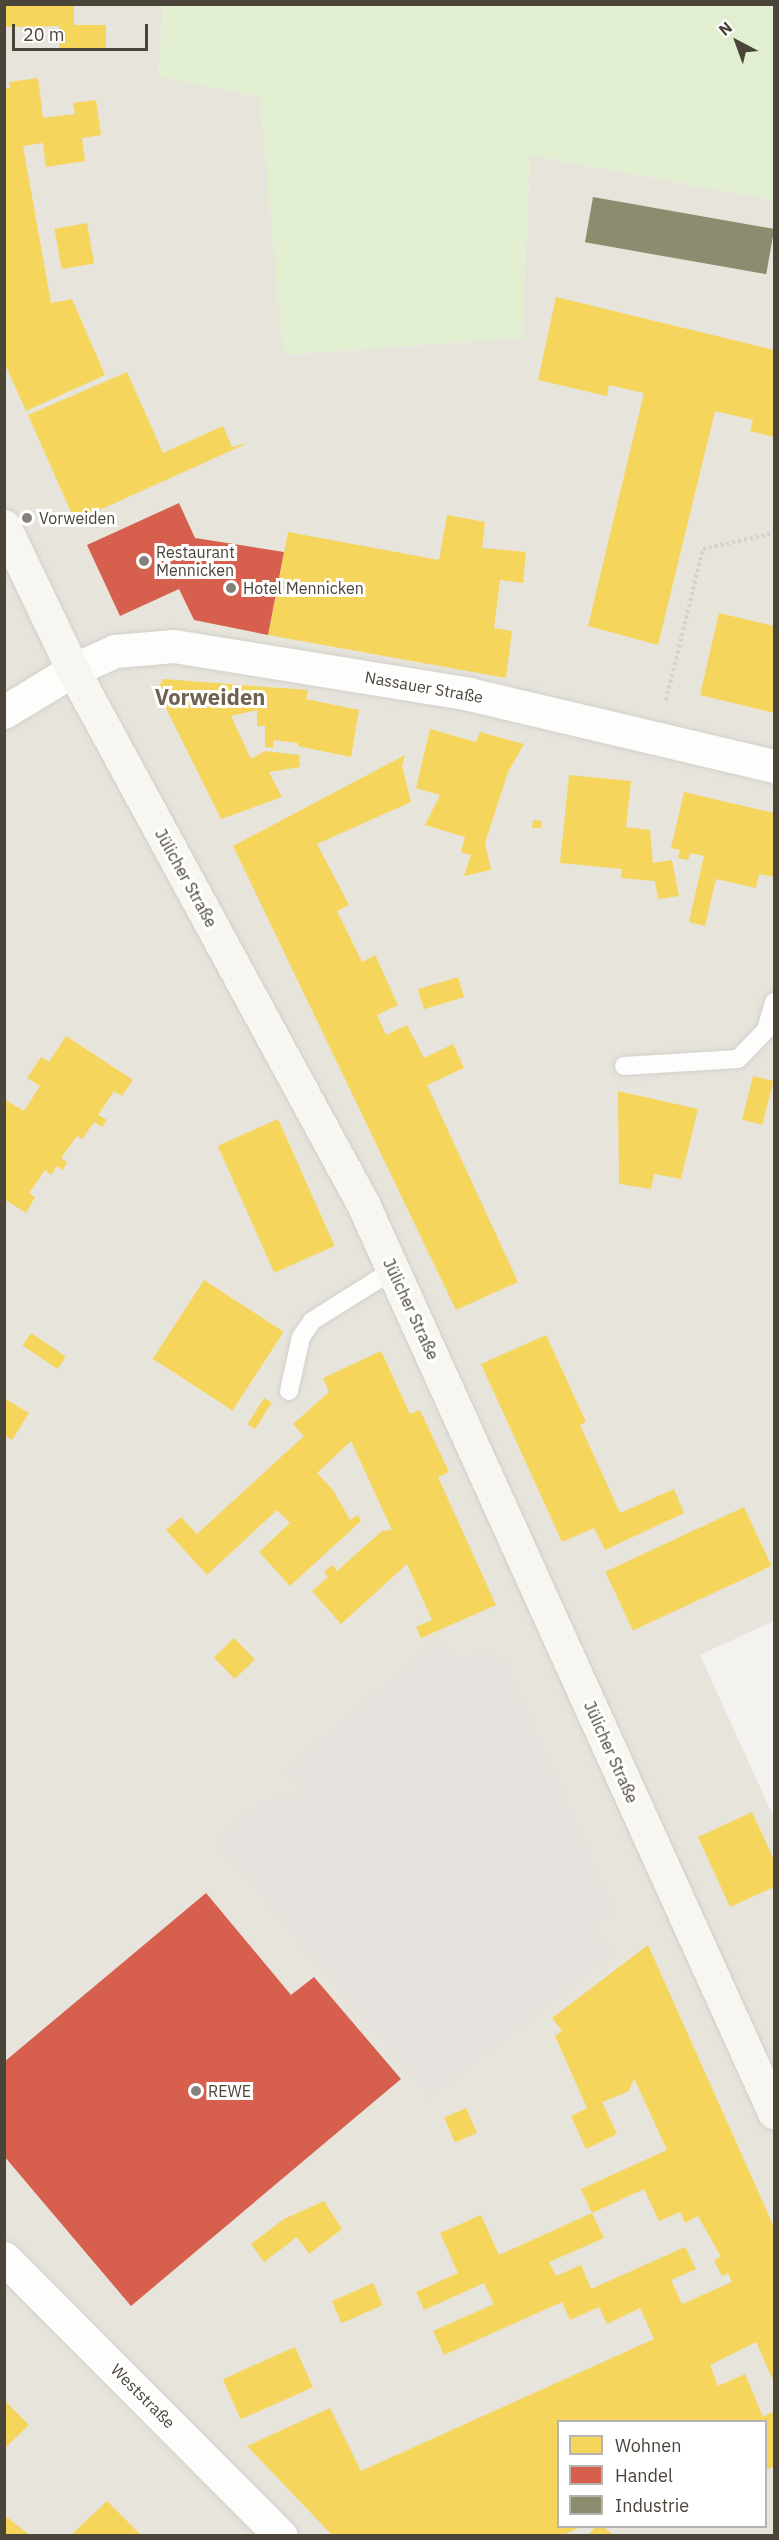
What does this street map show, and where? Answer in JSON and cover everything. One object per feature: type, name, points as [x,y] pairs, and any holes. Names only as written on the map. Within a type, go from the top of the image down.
[{"type":"main road","name":"Jülicher Straße","points":[[4,526],[73,670],[272,1032],[393,1270],[774,2112]]},
{"type":"street","name":"Nassauer Straße","points":[[4,712],[73,670],[115,651],[174,646],[469,694],[774,766]]},
{"type":"street","name":"Weststraße","points":[[4,2259],[281,2535]]},
{"type":"lane","points":[[624,1066],[738,1059],[766,1030],[774,1002]]},
{"type":"lane","points":[[289,1391],[301,1336],[312,1321],[393,1270]]},
{"type":"path","points":[[656,738],[703,549],[774,533]]},
{"type":"shaded area","points":[[5,5],[163,5],[159,76],[260,97],[284,355],[522,338],[530,155],[774,200],[774,1621],[700,1655],[774,1818],[774,2535],[5,2536]]},
{"type":"shaded area","points":[[438,1639],[457,1658],[490,1652],[505,1661],[615,1912],[590,1927],[612,1954],[430,2098],[215,1841],[263,1800],[307,1796],[285,1771]]},
{"type":"green space","points":[[163,4],[774,5],[774,200],[530,155],[522,338],[283,355],[260,97],[159,76]]},
{"type":"building: Wohnen","points":[[4,4],[74,4],[74,25],[106,25],[106,49],[59,49],[59,26],[4,27]]},
{"type":"building: Wohnen","points":[[38,78],[43,118],[75,114],[73,103],[96,100],[101,135],[82,138],[85,161],[46,167],[43,143],[23,146],[51,303],[72,299],[105,375],[26,411],[4,362],[4,88],[10,88],[9,82]]},
{"type":"building: Wohnen","points":[[87,223],[94,263],[62,269],[55,229]]},
{"type":"building: Wohnen","points":[[556,297],[774,350],[774,437],[750,431],[753,420],[715,411],[658,645],[588,626],[644,393],[609,385],[607,396],[538,380]]},
{"type":"building: Wohnen","points":[[127,372],[163,453],[223,426],[232,447],[248,443],[75,521],[28,415]]},
{"type":"building: Wohnen","points":[[447,515],[485,522],[482,548],[526,552],[523,583],[500,580],[494,628],[512,631],[506,678],[268,635],[288,532],[439,560]]},
{"type":"building: Wohnen","points":[[719,613],[774,626],[774,713],[700,695]]},
{"type":"building: Wohnen","points":[[163,679],[308,690],[306,699],[359,710],[351,757],[298,746],[298,743],[273,740],[273,748],[265,747],[265,726],[257,726],[257,710],[231,716],[251,759],[265,751],[299,755],[300,767],[269,772],[282,797],[221,819],[157,690]]},
{"type":"building: Wohnen","points":[[430,729],[476,742],[480,732],[524,744],[508,772],[485,843],[491,870],[464,876],[471,855],[461,852],[465,837],[425,825],[440,795],[416,788]]},
{"type":"building: Wohnen","points":[[405,755],[402,766],[411,802],[317,844],[349,905],[337,911],[362,962],[375,955],[398,1005],[377,1015],[386,1035],[407,1025],[424,1058],[453,1044],[464,1068],[427,1085],[518,1282],[456,1310],[233,846]]},
{"type":"building: Wohnen","points":[[569,775],[631,781],[626,827],[650,830],[653,863],[672,860],[679,896],[658,899],[655,881],[621,878],[622,869],[560,863]]},
{"type":"building: Wohnen","points":[[684,792],[774,813],[774,877],[759,874],[756,888],[716,879],[705,926],[689,922],[704,856],[690,853],[688,860],[678,858],[680,850],[671,848]]},
{"type":"building: Wohnen","points":[[533,820],[542,821],[541,828],[532,828]]},
{"type":"building: Wohnen","points":[[458,977],[464,997],[424,1009],[418,989]]},
{"type":"building: Wohnen","points":[[66,1036],[133,1080],[122,1096],[114,1091],[98,1115],[107,1120],[102,1127],[94,1122],[82,1139],[77,1136],[61,1158],[67,1162],[63,1170],[57,1166],[51,1175],[45,1170],[29,1193],[35,1197],[26,1213],[4,1199],[4,1099],[24,1111],[40,1086],[27,1078],[41,1057],[49,1062]]},
{"type":"building: Wohnen","points":[[753,1076],[773,1081],[762,1125],[742,1120]]},
{"type":"building: Wohnen","points":[[618,1091],[698,1109],[681,1179],[654,1174],[651,1189],[619,1184]]},
{"type":"building: Wohnen","points":[[278,1119],[335,1246],[274,1273],[218,1146]]},
{"type":"building: Wohnen","points":[[204,1280],[284,1332],[232,1411],[153,1359]]},
{"type":"building: Wohnen","points":[[31,1333],[66,1356],[57,1369],[23,1345]]},
{"type":"building: Wohnen","points":[[546,1335],[586,1422],[580,1425],[620,1513],[674,1489],[684,1513],[605,1550],[594,1528],[562,1542],[481,1364]]},
{"type":"building: Wohnen","points":[[381,1351],[410,1414],[420,1410],[449,1472],[438,1477],[496,1605],[421,1638],[416,1627],[432,1620],[407,1564],[341,1624],[312,1591],[328,1577],[324,1572],[332,1565],[337,1571],[382,1531],[392,1530],[351,1441],[317,1473],[333,1490],[350,1520],[358,1515],[361,1521],[290,1586],[259,1552],[290,1523],[277,1510],[207,1575],[166,1530],[181,1517],[197,1534],[304,1436],[293,1424],[329,1392],[323,1378]]},
{"type":"building: Wohnen","points":[[4,1398],[29,1413],[12,1440],[4,1435]]},
{"type":"building: Wohnen","points":[[264,1398],[272,1403],[255,1429],[248,1424]]},
{"type":"building: Wohnen","points":[[744,1507],[771,1566],[633,1631],[605,1572]]},
{"type":"building: Wohnen","points":[[234,1638],[255,1660],[235,1679],[214,1657]]},
{"type":"building: Wohnen","points":[[752,1812],[774,1860],[774,1887],[730,1907],[698,1837]]},
{"type":"building: Wohnen","points":[[648,1945],[774,2227],[774,2382],[756,2342],[710,2365],[718,2386],[745,2374],[763,2417],[774,2411],[774,2466],[767,2470],[767,2420],[557,2420],[557,2528],[579,2528],[563,2535],[332,2535],[247,2446],[330,2408],[361,2471],[654,2339],[640,2308],[607,2324],[599,2307],[570,2320],[562,2302],[444,2355],[433,2331],[494,2304],[484,2283],[424,2310],[416,2292],[458,2273],[440,2233],[481,2215],[499,2255],[592,2213],[581,2189],[667,2150],[634,2078],[629,2091],[602,2102],[617,2134],[586,2149],[571,2116],[587,2108],[555,2036],[562,2031],[552,2018]],"holes":[[[644,2189],[659,2221],[680,2212],[685,2223],[698,2216],[721,2257],[714,2260],[722,2276],[728,2273],[732,2282],[682,2304],[671,2280],[696,2269],[685,2247],[591,2289],[581,2265],[556,2276],[549,2262],[604,2238],[592,2213]]]},
{"type":"building: Wohnen","points":[[466,2108],[477,2133],[455,2142],[444,2118]]},
{"type":"building: Wohnen","points":[[324,2201],[342,2229],[309,2254],[297,2237],[264,2262],[251,2244],[284,2219]]},
{"type":"building: Wohnen","points":[[373,2283],[383,2305],[342,2323],[332,2301]]},
{"type":"building: Wohnen","points":[[295,2347],[313,2387],[241,2419],[223,2379]]},
{"type":"building: Wohnen","points":[[4,2400],[29,2425],[4,2449]]},
{"type":"building: Wohnen","points":[[107,2501],[141,2535],[71,2535]]},
{"type":"building: Wohnen","points":[[4,2515],[27,2533],[30,2535],[4,2535]]},
{"type":"building: Wohnen","points":[[594,2528],[605,2528],[613,2535],[588,2535]]},
{"type":"building: Handel","points":[[179,503],[195,538],[284,552],[268,635],[194,620],[179,589],[120,616],[87,545]]},
{"type":"building: Handel","name":"REWE","points":[[206,1893],[291,1995],[314,1977],[401,2079],[131,2306],[4,2156],[4,2062]]},
{"type":"building: Industrie","points":[[593,197],[774,229],[766,274],[585,242]]},
{"type":"place","name":"Vorweiden","points":[[27,518]]},
{"type":"place","name":"Restaurant Mennicken","points":[[144,561]]},
{"type":"place","name":"Hotel Mennicken","points":[[231,588]]},
{"type":"place","name":"REWE","points":[[196,2091]]},
{"type":"district","name":"Vorweiden","points":[[210,697]]}]
